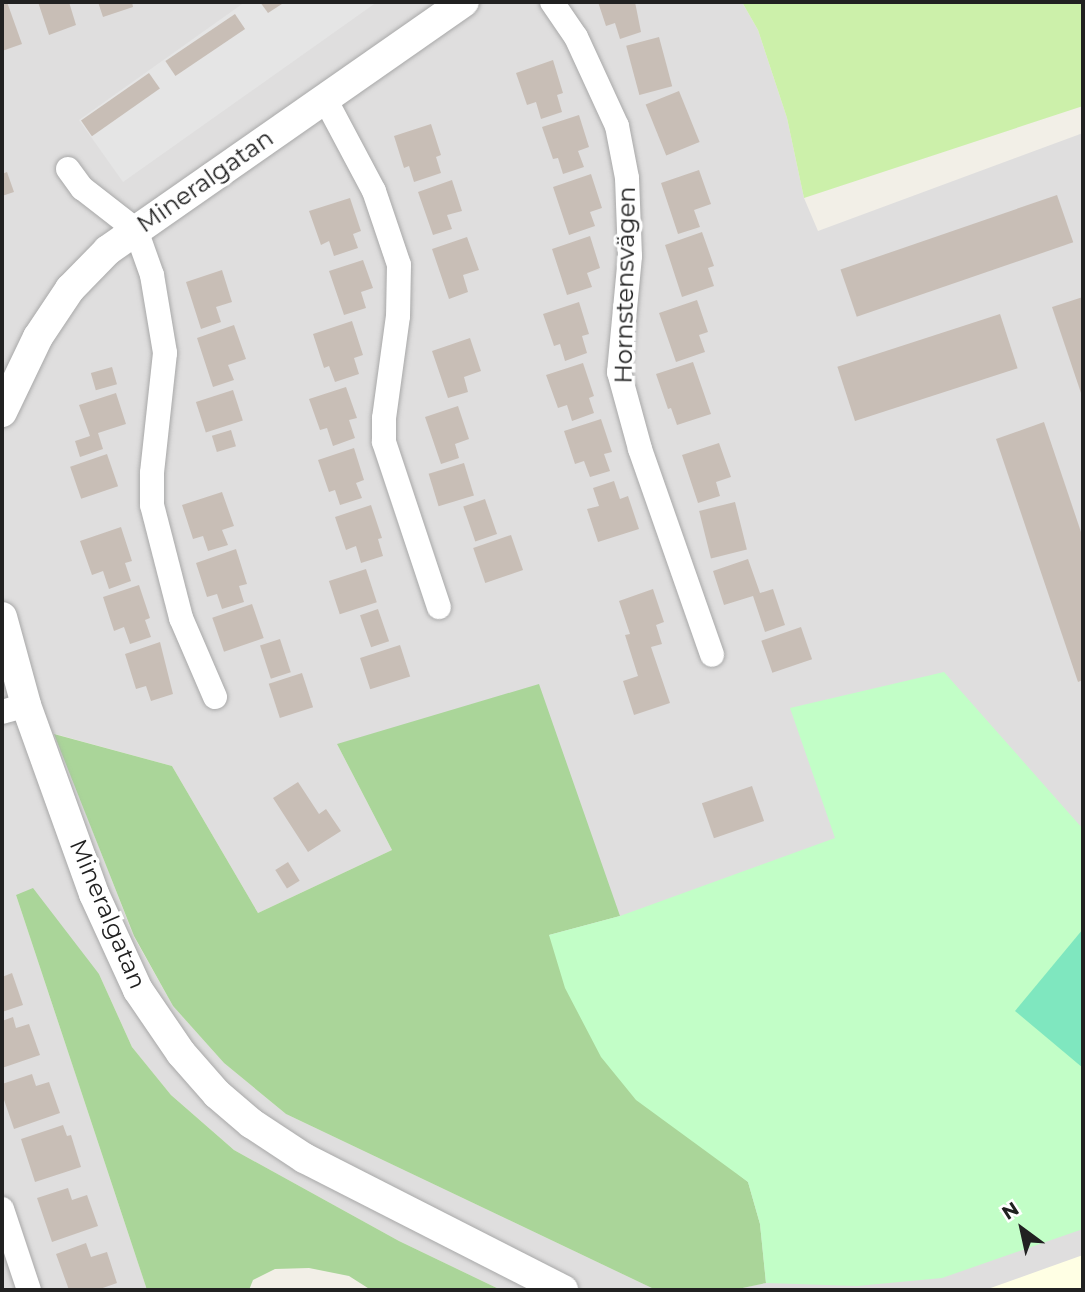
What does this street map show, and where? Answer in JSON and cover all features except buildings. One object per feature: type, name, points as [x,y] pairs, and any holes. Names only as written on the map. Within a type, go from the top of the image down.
[{"type":"street","name":"Mineralgatan","points":[[2,412],[38,337],[70,289],[108,250],[464,2]]},
{"type":"street","name":"Hornstensvägen","points":[[552,2],[576,37],[617,126],[627,178],[629,256],[620,372],[640,449],[712,655]]},
{"type":"street","points":[[324,97],[374,191],[399,265],[398,316],[384,418],[384,442],[439,607]]},
{"type":"street","points":[[68,169],[82,188],[136,230],[152,275],[165,353],[152,473],[152,505],[181,618],[215,697]]},
{"type":"street","name":"Mineralgatan","points":[[2,617],[14,708],[138,990],[181,1053],[217,1094],[250,1123],[304,1158],[562,1290]]},
{"type":"street","points":[[2,1209],[29,1290]]},
{"type":"shaded area","points":[[2,2],[742,2],[758,30],[787,118],[804,198],[818,231],[1083,133],[1083,1290],[733,1290],[765,1283],[337,744],[392,850],[258,913],[172,766],[55,734],[134,937],[173,1006],[224,1063],[286,1114],[656,1290],[501,1290],[399,1241],[234,1150],[171,1095],[132,1047],[99,974],[16,895],[147,1290],[2,1290]]},
{"type":"shaded area","points":[[245,2],[377,2],[123,182],[79,120]]},
{"type":"shaded area","points":[[1083,1255],[1083,1290],[985,1290]]},
{"type":"green space","points":[[742,2],[1083,2],[1083,106],[804,198],[787,118],[758,30]]},
{"type":"green space","points":[[944,672],[1083,829],[1083,1229],[942,1278],[857,1286],[766,1283],[760,1224],[748,1182],[636,1100],[601,1057],[565,988],[549,935],[620,916],[835,838],[790,708]]},
{"type":"green space","points":[[539,684],[620,916],[549,935],[713,1154],[748,1182],[760,1224],[766,1283],[733,1290],[656,1290],[286,1114],[224,1063],[173,1006],[134,936],[54,734],[172,766],[258,913],[392,850],[337,744]]},
{"type":"green space","points":[[33,888],[99,974],[132,1047],[171,1095],[234,1150],[399,1241],[501,1290],[371,1290],[349,1276],[309,1268],[275,1269],[253,1280],[249,1290],[147,1290],[16,895]]},
{"type":"green space","points":[[1083,929],[1083,1068],[1015,1011]]}]
